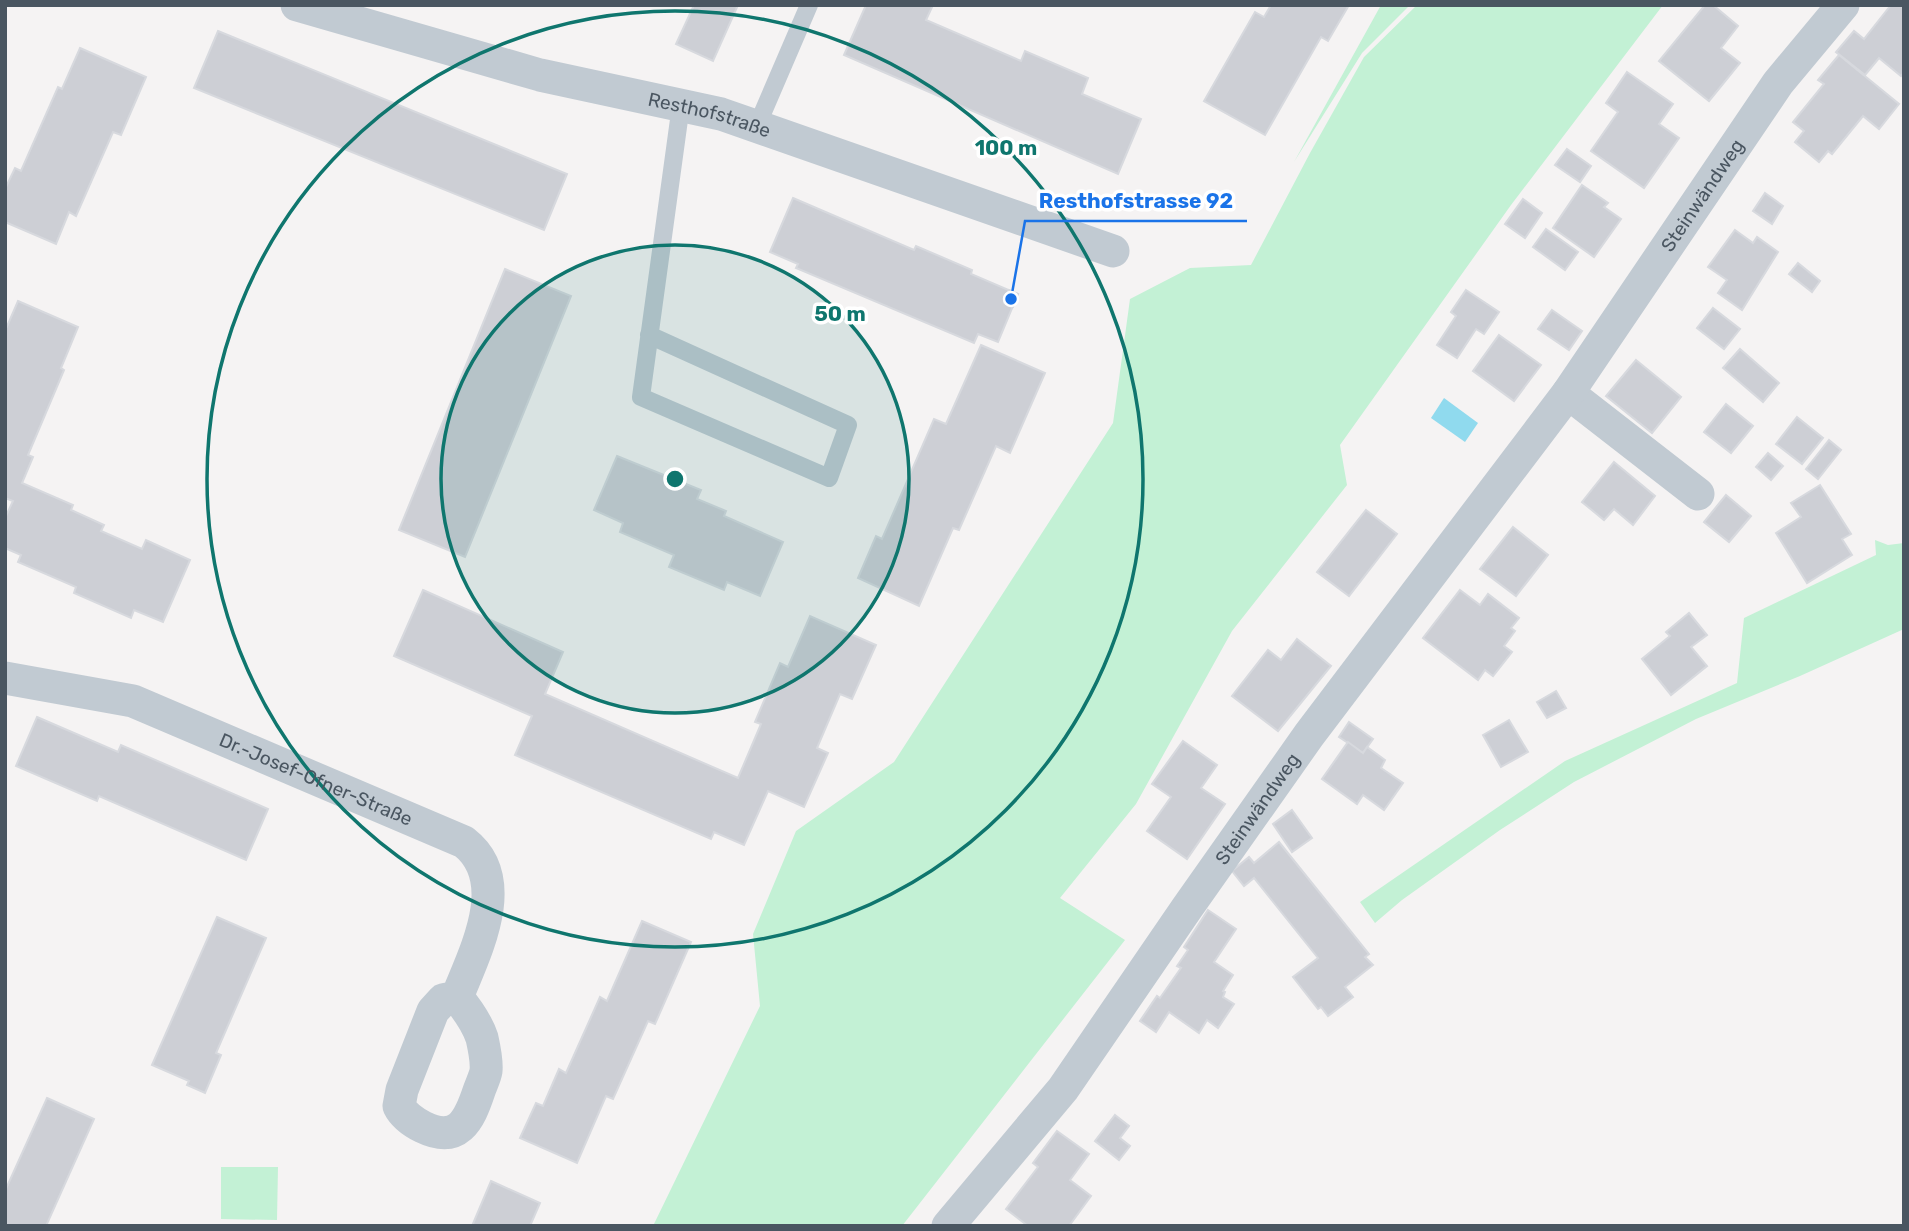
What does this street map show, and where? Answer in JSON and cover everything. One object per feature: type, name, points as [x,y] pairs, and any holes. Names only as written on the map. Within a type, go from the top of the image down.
[{"type":"street","name":"Resthofstraße","points":[[297,5],[540,75],[722,114],[1114,251]]},
{"type":"street","name":"Steinwändweg","points":[[948,1226],[1063,1088],[1309,735],[1568,393],[1777,83],[1843,5]]},
{"type":"street","points":[[1568,393],[1698,494]]},
{"type":"street","name":"Dr.-Josef-Ofner-Straße","points":[[5,678],[132,701],[464,842],[473,849],[478,859],[489,893],[486,914],[457,997]]},
{"type":"lane","points":[[757,126],[809,5]]},
{"type":"lane","points":[[649,335],[848,425],[829,478],[641,397],[649,335],[681,105]]},
{"type":"green space","points":[[1381,5],[1410,5],[1362,53],[1294,162]]},
{"type":"green space","points":[[1417,5],[1663,5],[1511,205],[1340,445],[1347,485],[1232,631],[1136,804],[1060,898],[1125,940],[902,1226],[653,1226],[760,1006],[753,934],[796,831],[894,762],[1113,423],[1130,299],[1190,268],[1251,265],[1364,57]]},
{"type":"green space","points":[[1875,540],[1888,545],[1904,543],[1904,629],[1696,719],[1574,782],[1500,830],[1402,900],[1375,923],[1360,902],[1565,761],[1737,683],[1744,618],[1876,555]]},
{"type":"green space","points":[[221,1167],[278,1167],[277,1220],[221,1219]]},
{"type":"water","points":[[1444,398],[1478,423],[1465,442],[1431,418]]},
{"type":"building","points":[[694,5],[738,5],[713,61],[676,44]]},
{"type":"building","points":[[866,5],[933,5],[926,20],[1021,61],[1025,51],[1088,78],[1082,94],[1141,119],[1118,174],[844,55]]},
{"type":"building","points":[[1271,5],[1349,5],[1328,41],[1321,37],[1265,135],[1204,101],[1255,12],[1264,17]]},
{"type":"building","points":[[1705,5],[1713,5],[1738,26],[1721,48],[1740,63],[1709,101],[1659,61]]},
{"type":"building","points":[[1891,5],[1904,5],[1904,72],[1901,76],[1879,58],[1865,75],[1836,52],[1854,31],[1864,39]]},
{"type":"building","points":[[218,31],[567,174],[544,230],[194,88]]},
{"type":"building","points":[[80,48],[146,77],[121,135],[113,132],[76,216],[69,212],[56,244],[5,222],[5,189],[15,168],[21,171],[58,87],[62,89]]},
{"type":"building","points":[[1839,55],[1899,104],[1879,129],[1863,116],[1832,154],[1828,151],[1819,162],[1795,142],[1804,131],[1793,122],[1824,84],[1818,80]]},
{"type":"building","points":[[1627,72],[1673,104],[1659,124],[1679,138],[1644,188],[1591,151],[1618,112],[1606,103]]},
{"type":"building","points":[[1567,149],[1591,166],[1580,182],[1555,165]]},
{"type":"building","points":[[1582,185],[1608,203],[1604,207],[1621,219],[1594,257],[1553,228]]},
{"type":"building","points":[[1765,193],[1783,206],[1772,224],[1753,211]]},
{"type":"building","points":[[793,198],[914,250],[916,246],[972,270],[971,274],[1018,294],[998,342],[978,334],[974,343],[796,268],[798,264],[770,252]]},
{"type":"building","points":[[1523,199],[1542,213],[1525,238],[1505,224]]},
{"type":"building","points":[[1546,229],[1578,252],[1565,270],[1533,247]]},
{"type":"building","points":[[1735,230],[1753,243],[1757,237],[1778,252],[1742,310],[1718,293],[1727,280],[1708,267]]},
{"type":"building","points":[[1798,263],[1820,281],[1812,292],[1789,274]]},
{"type":"building","points":[[505,269],[571,296],[465,557],[399,530]]},
{"type":"building","points":[[1009,290],[1018,294],[1013,307],[1004,303]]},
{"type":"building","points":[[1466,290],[1499,312],[1484,334],[1476,329],[1457,358],[1437,345],[1456,316],[1451,312]]},
{"type":"building","points":[[18,301],[78,327],[61,368],[64,370],[28,455],[33,457],[22,483],[73,505],[71,510],[104,525],[101,531],[142,549],[146,540],[190,560],[163,622],[134,610],[131,618],[74,593],[76,587],[18,562],[21,555],[5,548],[5,518],[13,501],[5,498],[5,331]]},
{"type":"building","points":[[1713,308],[1740,329],[1724,349],[1697,328]]},
{"type":"building","points":[[1552,310],[1582,331],[1569,350],[1538,329]]},
{"type":"building","points":[[1499,335],[1541,365],[1514,401],[1473,371]]},
{"type":"building","points":[[981,345],[1045,373],[1010,453],[996,446],[959,530],[953,528],[919,606],[858,578],[876,536],[882,539],[934,419],[946,424]]},
{"type":"building","points":[[1740,349],[1779,383],[1763,402],[1723,368]]},
{"type":"building","points":[[1636,360],[1681,397],[1652,433],[1606,396]]},
{"type":"building","points":[[1726,404],[1753,426],[1731,453],[1704,432]]},
{"type":"building","points":[[1797,417],[1823,438],[1802,464],[1776,444]]},
{"type":"building","points":[[1829,440],[1841,450],[1818,479],[1806,469]]},
{"type":"building","points":[[1768,453],[1783,466],[1771,480],[1756,467]]},
{"type":"building","points":[[617,456],[701,490],[697,499],[726,511],[724,516],[783,542],[760,596],[727,582],[724,590],[669,567],[674,555],[620,532],[623,523],[594,510]]},
{"type":"building","points":[[1614,462],[1655,496],[1633,525],[1614,509],[1604,520],[1582,502]]},
{"type":"building","points":[[1820,485],[1851,534],[1842,539],[1852,555],[1807,583],[1776,533],[1801,517],[1791,503]]},
{"type":"building","points":[[1726,495],[1751,516],[1729,542],[1704,522]]},
{"type":"building","points":[[1366,510],[1397,534],[1349,596],[1317,572]]},
{"type":"building","points":[[1513,527],[1548,555],[1516,596],[1480,569]]},
{"type":"building","points":[[423,590],[563,652],[545,694],[738,778],[761,724],[755,722],[780,663],[788,667],[810,616],[876,645],[852,699],[840,694],[817,748],[828,753],[804,807],[768,791],[744,845],[714,832],[711,839],[515,755],[532,716],[394,656]]},
{"type":"building","points":[[1460,590],[1480,605],[1488,594],[1519,618],[1511,628],[1515,631],[1504,646],[1512,652],[1493,676],[1485,670],[1478,680],[1423,638]]},
{"type":"building","points":[[1689,613],[1707,635],[1691,647],[1707,666],[1671,695],[1642,659],[1670,636],[1666,632]]},
{"type":"building","points":[[1297,639],[1331,666],[1278,731],[1232,696],[1268,650],[1281,660]]},
{"type":"building","points":[[1556,691],[1566,708],[1547,718],[1537,702]]},
{"type":"building","points":[[37,717],[118,752],[121,745],[268,809],[246,860],[99,796],[97,801],[16,766]]},
{"type":"building","points":[[1509,720],[1528,752],[1501,767],[1483,735]]},
{"type":"building","points":[[1349,722],[1373,739],[1363,753],[1339,737]]},
{"type":"building","points":[[1183,741],[1217,765],[1201,788],[1225,804],[1187,859],[1147,831],[1171,797],[1152,784]]},
{"type":"building","points":[[1348,742],[1363,753],[1367,747],[1385,760],[1381,768],[1403,783],[1384,810],[1363,795],[1357,804],[1322,779]]},
{"type":"building","points":[[1292,810],[1312,838],[1292,852],[1273,824]]},
{"type":"building","points":[[1279,842],[1369,954],[1365,957],[1373,965],[1345,987],[1353,997],[1328,1016],[1321,1007],[1318,1009],[1293,977],[1318,958],[1254,878],[1244,886],[1232,871],[1249,857],[1254,863]]},
{"type":"building","points":[[1208,910],[1236,929],[1214,962],[1233,975],[1223,991],[1223,997],[1234,1004],[1218,1028],[1207,1020],[1199,1033],[1169,1012],[1156,1032],[1140,1021],[1181,968],[1177,966],[1188,950],[1184,947]]},
{"type":"building","points":[[217,917],[266,938],[216,1053],[221,1055],[205,1093],[187,1085],[189,1081],[152,1065]]},
{"type":"building","points":[[642,921],[691,942],[655,1024],[648,1021],[613,1099],[606,1096],[577,1163],[520,1138],[536,1103],[543,1106],[559,1069],[566,1073],[600,997],[607,1001]]},
{"type":"building","points":[[47,1098],[94,1119],[46,1226],[5,1226],[5,1191]]},
{"type":"building","points":[[1115,1115],[1129,1126],[1120,1138],[1130,1146],[1119,1160],[1095,1141]]},
{"type":"building","points":[[1057,1131],[1089,1154],[1070,1180],[1091,1196],[1069,1226],[1028,1226],[1006,1209],[1038,1167],[1033,1163]]},
{"type":"building","points":[[491,1181],[540,1203],[530,1226],[472,1226]]},
{"type":"place","name":"Resthofstrasse 92","points":[[1011,299]]}]
